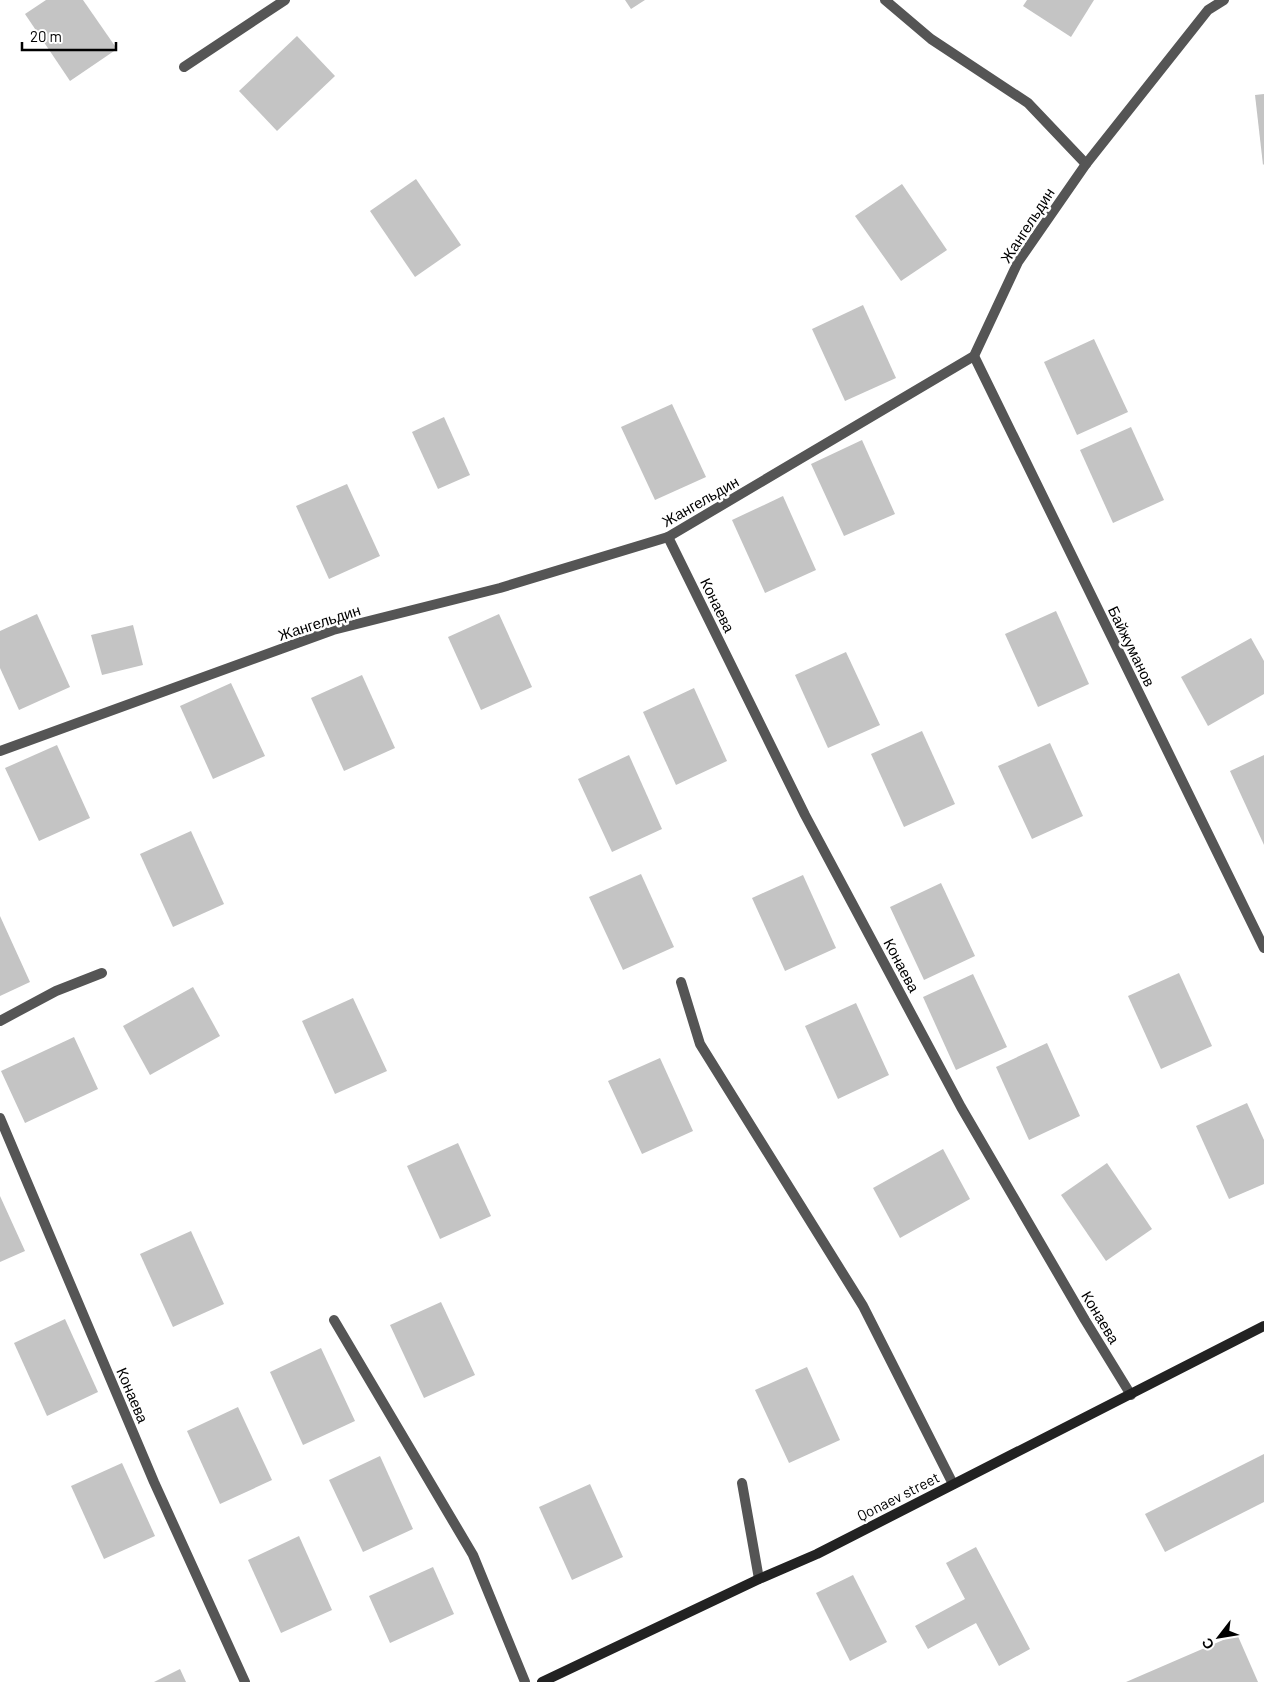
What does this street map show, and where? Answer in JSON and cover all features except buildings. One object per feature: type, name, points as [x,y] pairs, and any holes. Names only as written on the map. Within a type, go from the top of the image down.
[{"type":"main road","name":"Qonaev street","points":[[542,1682],[759,1579],[817,1554],[1264,1326]]},
{"type":"street","points":[[184,67],[285,0]]},
{"type":"street","points":[[885,0],[931,39],[1028,104],[1086,164]]},
{"type":"street","name":"Жангельдин","points":[[0,751],[333,630],[500,588],[668,538],[974,356],[1018,262],[1086,164],[1208,10],[1224,0]]},
{"type":"street","name":"Байжуманов","points":[[974,356],[1264,948]]},
{"type":"street","name":"Конаева","points":[[668,538],[805,815],[961,1107],[1131,1395]]},
{"type":"street","points":[[0,1021],[56,990],[102,973]]},
{"type":"street","points":[[681,982],[700,1044],[863,1306],[953,1484]]},
{"type":"street","name":"Конаева","points":[[0,1118],[154,1482],[245,1682]]},
{"type":"street","points":[[334,1320],[472,1555],[525,1682]]},
{"type":"street","points":[[742,1483],[759,1579]]}]
